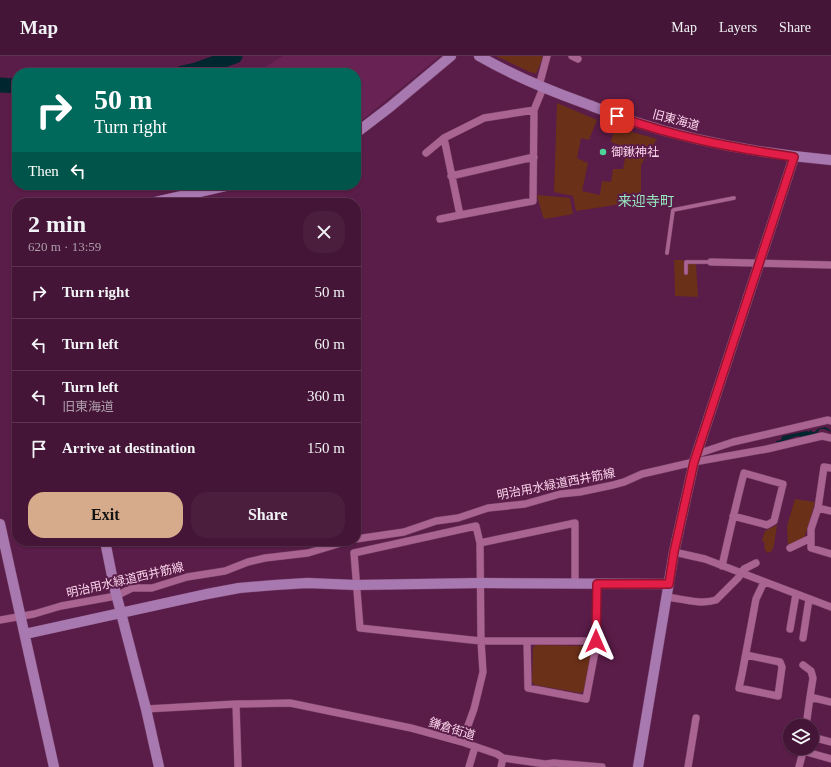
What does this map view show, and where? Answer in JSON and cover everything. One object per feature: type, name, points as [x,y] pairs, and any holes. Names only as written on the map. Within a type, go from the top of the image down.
[{"type":"street","points":[[361,129],[451,56]]},
{"type":"street","name":"旧東海道","points":[[479,56],[492,64],[541,87],[632,121],[692,138],[737,148],[794,157],[831,160]]},
{"type":"street","points":[[440,219],[533,201],[534,110],[548,56]]},
{"type":"street","points":[[426,153],[444,138],[484,118],[534,110]]},
{"type":"street","points":[[444,138],[460,215]]},
{"type":"street","points":[[451,176],[534,157]]},
{"type":"street","points":[[638,767],[674,552],[696,458],[794,157]]},
{"type":"street","points":[[173,198],[208,190]]},
{"type":"street","points":[[711,262],[831,264]]},
{"type":"street","points":[[696,458],[733,442],[828,420],[831,421]]},
{"type":"street","name":"明治用水緑道西井筋線","points":[[361,538],[404,532],[436,521],[458,518],[488,508],[525,504],[560,494],[580,492],[613,485],[642,474],[696,458],[767,449],[822,436],[831,438]]},
{"type":"street","points":[[831,468],[824,467],[818,508],[811,529],[811,548],[831,554]]},
{"type":"street","points":[[722,566],[733,516],[744,473],[783,484],[774,521],[767,525],[733,516]]},
{"type":"street","points":[[818,508],[831,511]]},
{"type":"street","points":[[480,543],[575,523],[575,584]]},
{"type":"street","points":[[0,524],[54,767]]},
{"type":"street","points":[[462,742],[474,709],[484,672],[481,641],[480,543],[476,526],[354,553],[360,628],[481,641],[596,641]]},
{"type":"street","points":[[790,548],[811,538]]},
{"type":"street","points":[[105,546],[120,614],[146,709],[159,767]]},
{"type":"street","name":"明治用水緑道西井筋線","points":[[0,620],[34,614],[61,606],[116,596],[132,588],[152,588],[187,577],[225,570],[259,560],[308,553],[331,546]]},
{"type":"street","points":[[674,552],[705,559],[831,607]]},
{"type":"street","points":[[667,597],[699,602],[711,602],[716,600],[738,578],[744,569],[756,563]]},
{"type":"street","points":[[746,655],[780,662],[782,667],[778,696],[739,688],[756,599],[764,582]]},
{"type":"street","points":[[25,634],[239,588],[307,583],[356,585],[481,583],[669,584]]},
{"type":"street","points":[[527,641],[528,688],[586,699],[596,641],[597,584]]},
{"type":"street","points":[[790,629],[796,594]]},
{"type":"street","points":[[803,638],[810,599]]},
{"type":"street","points":[[803,665],[811,671],[813,678],[807,719]]},
{"type":"street","points":[[810,698],[831,702]]},
{"type":"street","name":"鎌倉街道","points":[[146,709],[236,704],[290,703],[411,728],[462,742],[497,754],[503,758],[545,764],[554,763],[602,767]]},
{"type":"street","points":[[236,704],[238,767]]},
{"type":"street","points":[[688,767],[696,718]]},
{"type":"street","points":[[819,739],[831,742]]},
{"type":"street","points":[[469,767],[475,747]]},
{"type":"street","points":[[799,767],[803,755]]},
{"type":"street","points":[[819,755],[831,759]]},
{"type":"street","points":[[501,767],[503,758]]},
{"type":"lane","points":[[667,253],[674,210],[734,198]]},
{"type":"lane","points":[[686,273],[686,262],[711,262]]},
{"type":"shaded area","points":[[283,56],[440,56],[361,121],[361,68],[264,68]]},
{"type":"shaded area","points":[[496,56],[541,56],[543,57],[536,74]]},
{"type":"shaded area","name":"御鍬神社","points":[[557,103],[597,120],[589,140],[581,138],[577,158],[588,163],[582,191],[600,195],[602,181],[611,182],[613,169],[623,169],[627,148],[611,142],[614,127],[657,139],[641,165],[641,201],[576,211],[573,196],[554,192]]},
{"type":"shaded area","points":[[537,195],[570,198],[573,214],[545,219],[543,217]]},
{"type":"shaded area","points":[[674,260],[681,260],[696,264],[698,297],[675,296]]},
{"type":"shaded area","points":[[795,499],[815,502],[808,528],[803,539],[788,545],[787,526]]},
{"type":"shaded area","points":[[777,525],[772,551],[767,553],[764,547],[765,544],[762,540],[765,531]]},
{"type":"shaded area","points":[[536,645],[590,646],[592,648],[584,691],[581,693],[535,685],[532,682],[533,648]]},
{"type":"water","points":[[825,427],[831,432],[825,429],[820,429],[816,434],[802,437],[797,436],[781,442],[776,442],[781,440],[782,436],[807,431],[809,432],[810,430],[815,432],[817,429]]},
{"type":"waterway","points":[[202,68],[235,56]]},
{"type":"waterway","points":[[0,85],[12,86]]},
{"type":"place","name":"御鍬神社","points":[[603,152]]},
{"type":"district","name":"来迎寺町","points":[[646,201]]},
{"type":"route","points":[[596,641],[597,584],[669,584],[674,552],[694,462],[794,157],[737,148],[692,138],[617,116]]}]
